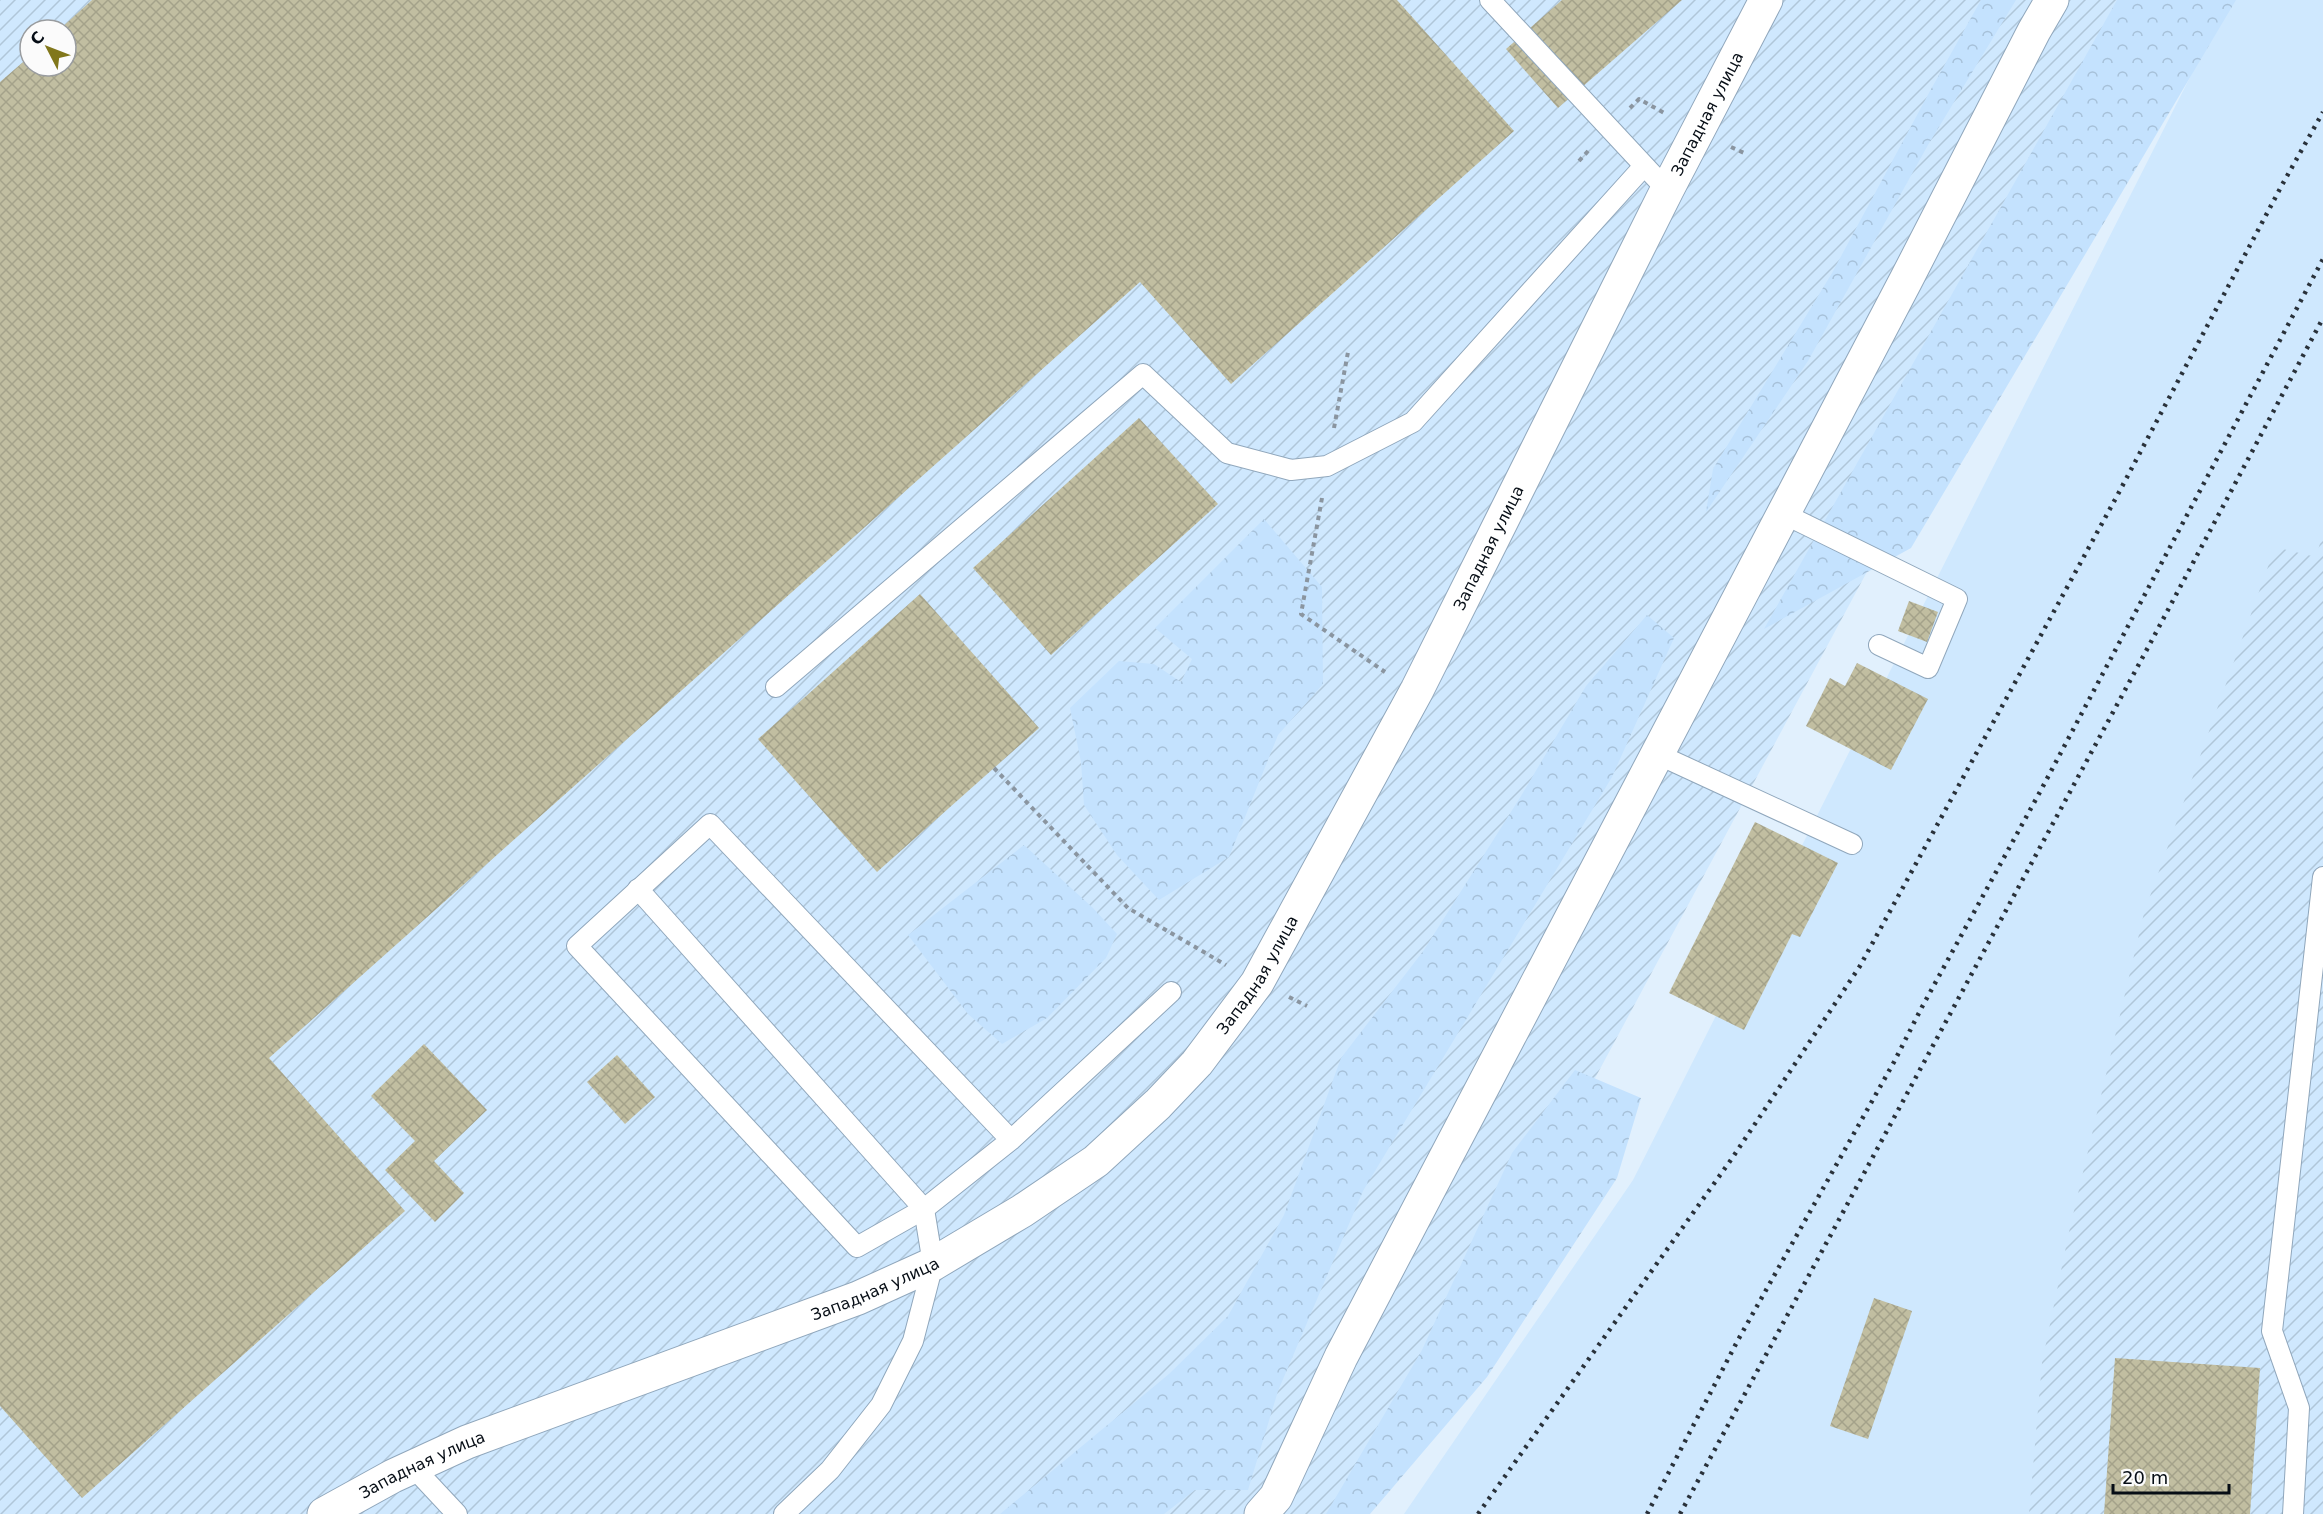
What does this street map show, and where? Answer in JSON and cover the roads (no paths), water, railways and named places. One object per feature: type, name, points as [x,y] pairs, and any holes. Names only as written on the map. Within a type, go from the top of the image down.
[{"type":"street","name":"Западная улица","points":[[324,1514],[412,1467],[467,1442],[858,1299],[933,1264],[1022,1211],[1096,1161],[1158,1104],[1197,1063],[1257,983],[1417,690],[1667,190],[1766,0]]},
{"type":"street","points":[[1261,1514],[1276,1497],[1341,1357],[2052,0]]},
{"type":"lane","points":[[1494,1],[1667,190]]},
{"type":"lane","points":[[776,687],[1143,374],[1227,453],[1291,470],[1327,466],[1413,422],[1644,166]]},
{"type":"lane","points":[[1784,514],[1957,599],[1928,668],[1880,645]]},
{"type":"lane","points":[[1657,754],[1852,844]]},
{"type":"lane","points":[[1011,1140],[710,824],[577,946],[856,1247],[924,1209],[1011,1140],[1171,992]]},
{"type":"lane","points":[[2293,1514],[2300,1408],[2272,1331],[2323,877]]},
{"type":"lane","points":[[638,890],[924,1209],[933,1264],[913,1341],[881,1405],[830,1470],[784,1514]]},
{"type":"lane","points":[[412,1467],[457,1514]]},
{"type":"railway","points":[[1478,1514],[1733,1157],[1860,966],[2117,496],[2323,112]]},
{"type":"railway","points":[[1647,1514],[1738,1340],[1894,1062],[2041,790],[2323,259]]},
{"type":"railway","points":[[1680,1514],[2152,640],[2323,318]]}]
